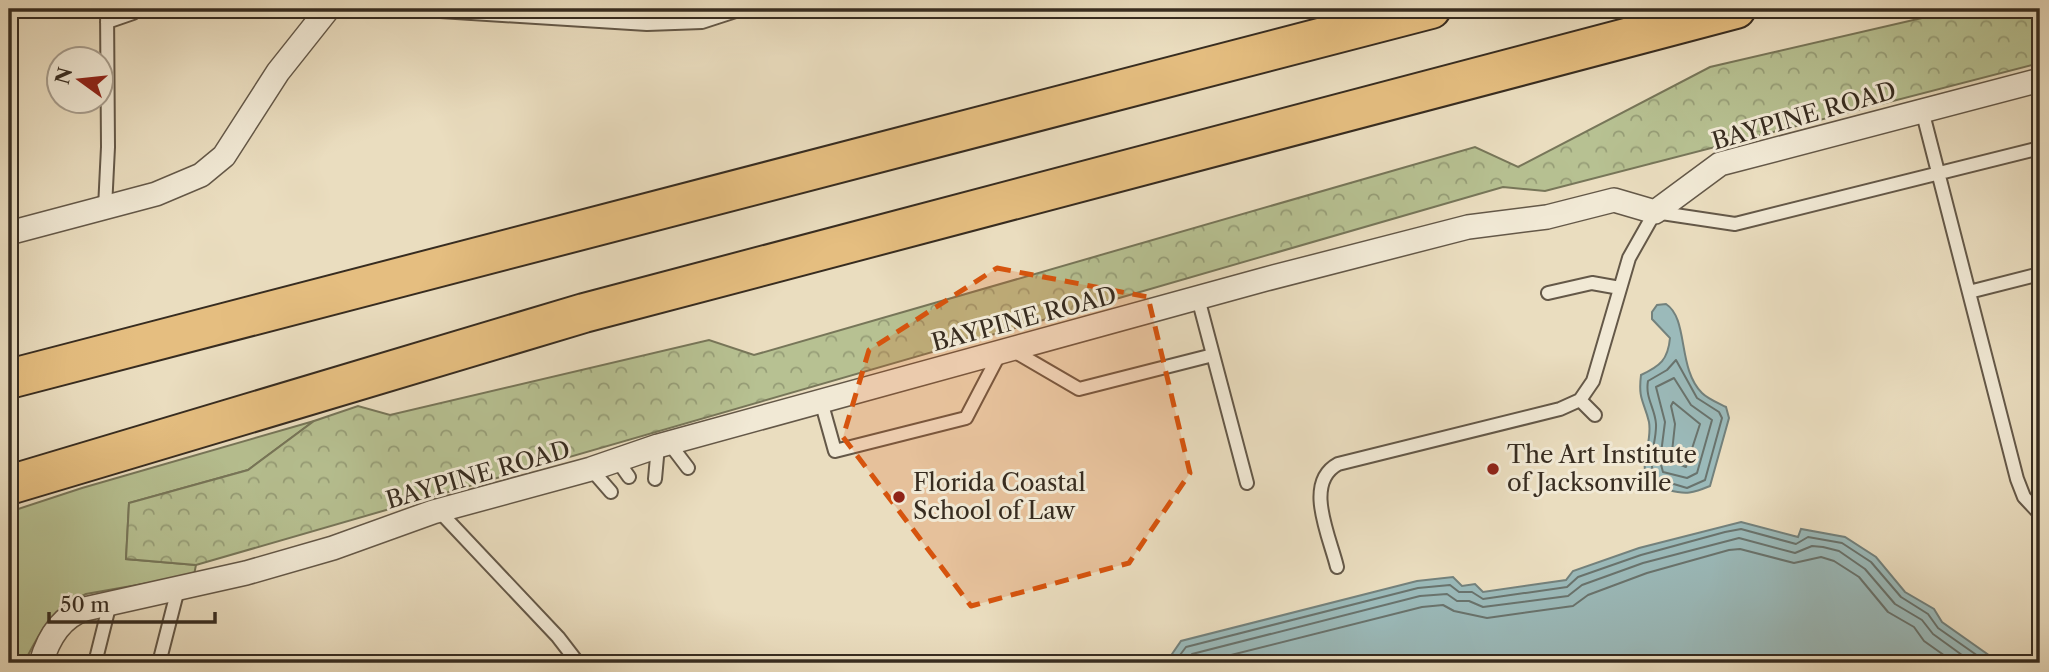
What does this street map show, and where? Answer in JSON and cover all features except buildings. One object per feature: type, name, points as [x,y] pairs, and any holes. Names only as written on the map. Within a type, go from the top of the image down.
[{"type":"highway","points":[[9,379],[1431,9]]},
{"type":"highway","points":[[9,485],[584,313],[1736,9]]},
{"type":"street","points":[[9,233],[178,187],[201,176],[224,156],[278,72],[328,9]]},
{"type":"street","name":"BAYPINE ROAD","points":[[41,663],[50,640],[65,620],[79,611],[321,552],[439,510],[591,469],[623,468],[664,445],[1468,227],[1546,217],[1614,200],[1655,212],[1720,164],[2040,80]]},
{"type":"lane","points":[[105,208],[107,15],[133,13],[136,9]]},
{"type":"lane","points":[[409,9],[501,12],[636,23],[702,22],[742,9]]},
{"type":"lane","points":[[635,9],[636,23]]},
{"type":"lane","points":[[1922,110],[2017,479],[2024,497],[2040,514]]},
{"type":"lane","points":[[1337,567],[1320,499],[1321,481],[1330,468],[1560,409],[1580,400],[1593,382],[1629,258],[1655,212],[1735,224],[2040,148]]},
{"type":"lane","points":[[1969,292],[2040,274]]},
{"type":"lane","points":[[1548,292],[1592,283],[1620,288]]},
{"type":"lane","points":[[1198,299],[1247,484]]},
{"type":"lane","points":[[821,401],[835,451],[966,418],[1006,351],[1079,389],[1213,355]]},
{"type":"lane","points":[[1580,400],[1595,415]]},
{"type":"lane","points":[[655,479],[664,445],[688,468]]},
{"type":"lane","points":[[591,469],[611,492]]},
{"type":"lane","points":[[439,510],[558,637],[578,663]]},
{"type":"lane","points":[[159,663],[178,589]]},
{"type":"lane","points":[[95,663],[110,603]]},
{"type":"highlighted area","points":[[997,268],[1148,297],[1190,473],[1129,563],[971,606],[843,437],[869,350]]},
{"type":"green space","points":[[1961,9],[2040,9],[2040,63],[1545,191],[1503,187],[196,565],[126,559],[129,503],[248,470],[314,421],[358,406],[390,415],[709,340],[754,355],[1475,147],[1518,167],[1710,67]]},
{"type":"green space","points":[[314,421],[248,470],[129,503],[126,559],[196,565],[194,575],[86,594],[64,607],[48,622],[24,663],[9,663],[9,512],[82,488]]},
{"type":"water","points":[[1666,304],[1678,321],[1694,383],[1704,395],[1726,407],[1729,418],[1710,486],[1690,492],[1675,492],[1656,485],[1645,471],[1650,433],[1641,395],[1641,375],[1658,365],[1667,352],[1670,338],[1652,319],[1652,312],[1657,305]]},
{"type":"water","points":[[1741,522],[1798,537],[1801,529],[1845,537],[1876,557],[1905,592],[1934,609],[1942,622],[2000,663],[1149,663],[1170,657],[1181,641],[1417,581],[1453,577],[1462,586],[1475,584],[1483,592],[1566,580],[1573,571],[1639,548]]},
{"type":"place","name":"The Art Institute of Jacksonville","points":[[1493,469]]},
{"type":"place","name":"Florida Coastal School of Law","points":[[899,497]]}]
